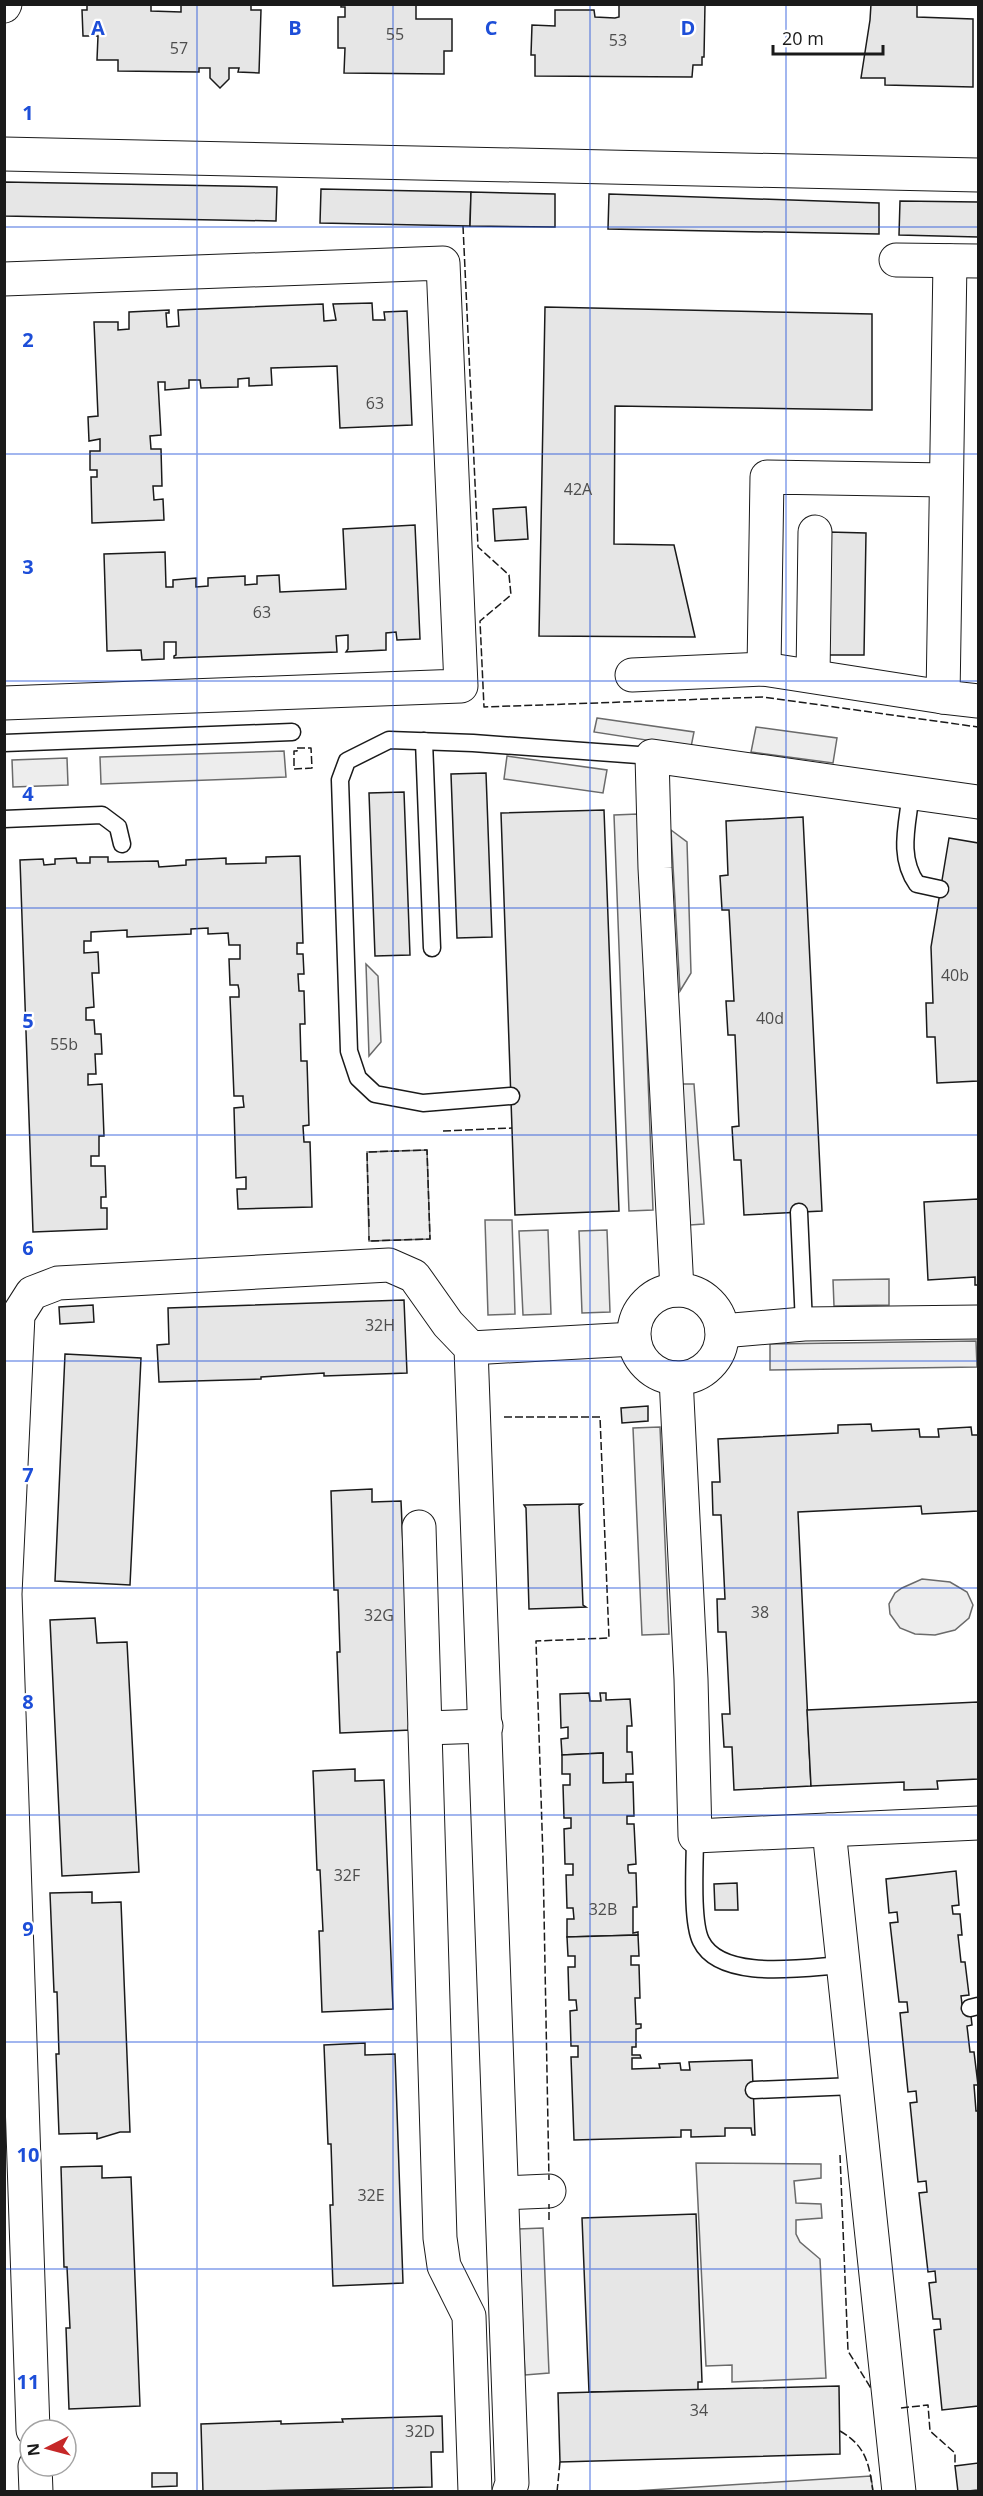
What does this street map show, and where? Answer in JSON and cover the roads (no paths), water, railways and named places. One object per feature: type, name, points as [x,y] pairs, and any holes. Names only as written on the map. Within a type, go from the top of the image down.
[{"type":"street","points":[[4,154],[978,175]]},
{"type":"street","points":[[896,260],[964,261],[946,480],[943,697]]},
{"type":"street","points":[[4,279],[443,262],[461,686],[4,703]]},
{"type":"street","points":[[764,669],[767,477],[946,480]]},
{"type":"street","points":[[813,676],[815,532]]},
{"type":"street","points":[[632,675],[764,669],[978,701]]},
{"type":"street","points":[[677,1290],[655,868],[652,756],[978,802]]},
{"type":"street","points":[[33,2418],[5,1594],[18,1315],[32,1293],[58,1283],[389,1265],[414,1276],[448,1324],[471,1348],[512,2483],[509,2492]]},
{"type":"street","points":[[677,1290],[696,1293],[711,1304],[721,1321],[722,1331],[720,1349],[710,1365],[694,1376],[676,1378],[659,1374],[645,1363],[634,1339],[636,1321],[645,1305],[659,1294],[677,1290]]},
{"type":"street","points":[[722,1331],[804,1324],[978,1322]]},
{"type":"street","points":[[471,1348],[634,1339]]},
{"type":"street","points":[[676,1378],[692,1679],[695,1836],[978,1823]]},
{"type":"street","points":[[419,1527],[440,2238],[444,2266],[469,2316],[475,2492]]},
{"type":"street","points":[[425,1728],[486,1726]]},
{"type":"street","points":[[829,1830],[899,2492]]},
{"type":"street","points":[[502,2193],[549,2191]]},
{"type":"street","points":[[867,2408],[893,2434]]},
{"type":"lane","points":[[4,743],[292,732]]},
{"type":"lane","points":[[511,1096],[423,1103],[375,1094],[358,1078],[349,1051],[340,780],[347,761],[390,740],[652,756]]},
{"type":"lane","points":[[424,741],[432,948]]},
{"type":"lane","points":[[911,792],[904,853],[909,873],[917,884],[940,889]]},
{"type":"lane","points":[[4,819],[102,815],[118,827],[122,844]]},
{"type":"lane","points":[[799,1212],[804,1324]]},
{"type":"lane","points":[[695,1836],[696,1919],[701,1942],[717,1958],[737,1966],[769,1971],[843,1965]]},
{"type":"lane","points":[[754,2090],[855,2086]]}]
